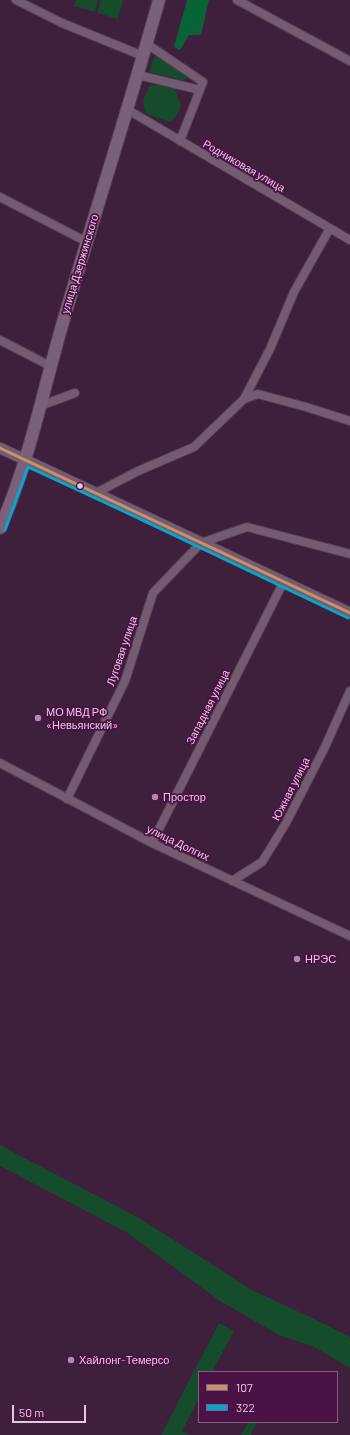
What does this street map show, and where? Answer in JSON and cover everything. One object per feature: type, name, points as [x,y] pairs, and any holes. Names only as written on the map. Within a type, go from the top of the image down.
[{"type":"main road","name":"улица Дзержинского","points":[[0,528],[25,460],[50,366],[128,110],[159,0]]},
{"type":"main road","points":[[0,448],[350,613]]},
{"type":"street","points":[[16,0],[62,24],[145,50],[203,82],[180,141]]},
{"type":"street","points":[[237,0],[350,60]]},
{"type":"street","points":[[138,75],[200,90]]},
{"type":"street","name":"Родниковая улица","points":[[128,110],[350,240]]},
{"type":"street","points":[[0,197],[87,242]]},
{"type":"street","points":[[96,493],[138,471],[194,447],[244,399],[270,349],[294,292],[330,228]]},
{"type":"street","points":[[0,340],[50,366]]},
{"type":"street","points":[[40,406],[75,393]]},
{"type":"street","points":[[244,399],[258,394],[350,421]]},
{"type":"street","points":[[201,543],[247,527],[350,554]]},
{"type":"street","name":"Луговая улица","points":[[67,799],[125,681],[153,593],[201,543]]},
{"type":"street","name":"Западная улица","points":[[152,843],[284,581]]},
{"type":"street","name":"Южная улица","points":[[232,881],[262,862],[286,823],[325,747],[350,691]]},
{"type":"street","name":"улица Долгих","points":[[0,764],[152,843],[350,936]]},
{"type":"green space","points":[[76,0],[98,0],[95,12],[74,6]]},
{"type":"green space","points":[[101,0],[123,0],[118,19],[97,13]]},
{"type":"green space","points":[[187,0],[209,0],[201,35],[189,35],[180,50],[174,47]]},
{"type":"green space","points":[[155,55],[187,75],[185,81],[149,72]]},
{"type":"green space","points":[[162,84],[175,89],[181,106],[171,122],[145,113],[143,100],[149,86]]},
{"type":"green space","points":[[0,1145],[141,1219],[252,1290],[350,1337],[350,1368],[314,1347],[279,1335],[220,1301],[126,1232],[0,1166]]},
{"type":"green space","points":[[219,1323],[234,1331],[213,1371],[198,1371],[198,1400],[182,1431],[190,1435],[161,1435]]},
{"type":"green space","points":[[247,1423],[257,1423],[251,1435],[241,1435]]},
{"type":"transit line","name":"107","points":[[0,448],[350,613]]},
{"type":"transit line","name":"322","points":[[5,530],[28,467],[348,618]]},
{"type":"place","name":"МО МВД РФ «Невьянский»","points":[[38,718]]},
{"type":"place","name":"Простор","points":[[155,797]]},
{"type":"place","name":"НРЭС","points":[[297,959]]},
{"type":"place","name":"Хайлонг-Темерсо","points":[[71,1360]]}]
